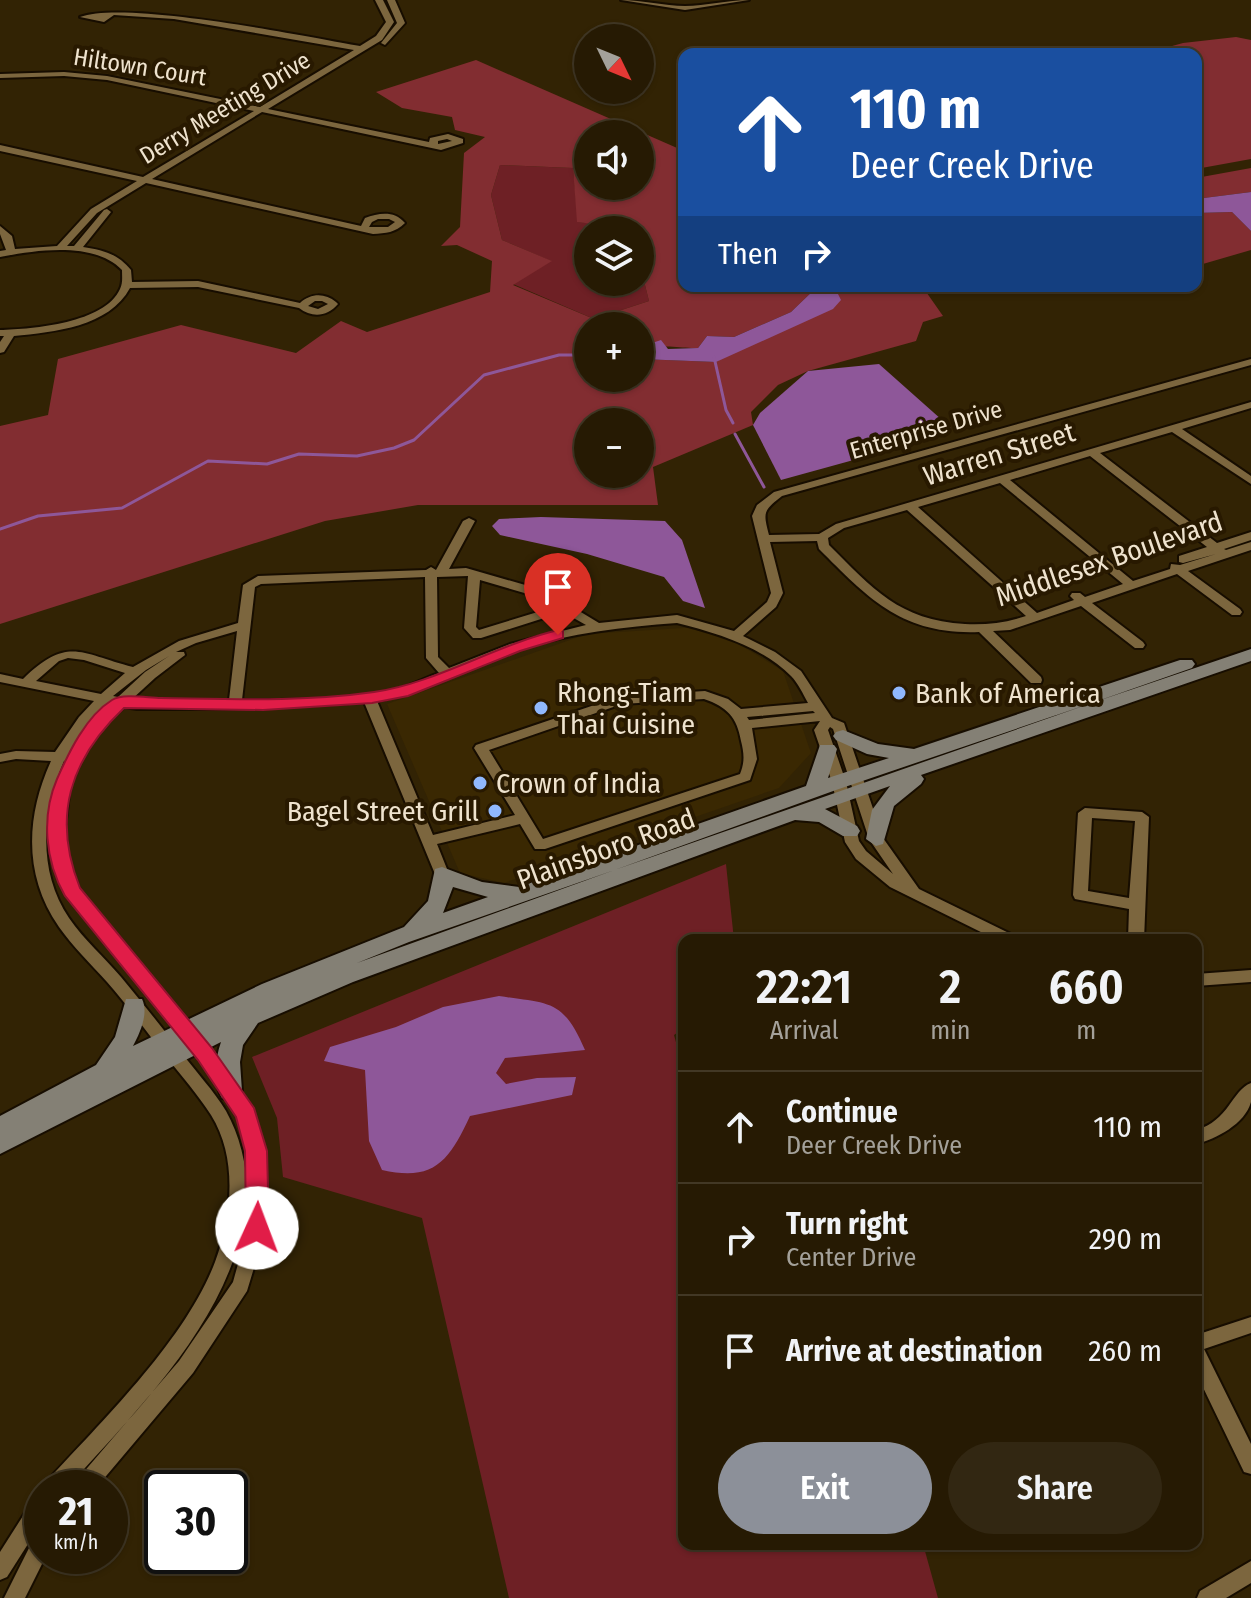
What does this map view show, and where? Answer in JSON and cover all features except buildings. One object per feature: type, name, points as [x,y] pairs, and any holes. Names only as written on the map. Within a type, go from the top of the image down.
[{"type":"street","name":"Derry Meeting Drive","points":[[61,247],[94,211],[366,50],[389,28],[389,16],[379,0]]},
{"type":"street","name":"Derry Meeting Drive","points":[[77,248],[107,213],[272,112],[399,29],[400,17],[391,0]]},
{"type":"street","points":[[625,0],[685,8],[745,0]]},
{"type":"street","points":[[107,12],[174,13],[366,50]]},
{"type":"street","name":"Hiltown Court","points":[[0,76],[86,75],[434,144]]},
{"type":"street","points":[[0,148],[365,227]]},
{"type":"street","points":[[0,229],[7,236],[11,251]]},
{"type":"street","points":[[0,254],[77,248],[117,261],[126,272],[127,285],[119,299],[101,312],[75,323],[6,333],[0,350]]},
{"type":"street","points":[[127,285],[198,284],[302,306]]},
{"type":"street","name":"Enterprise Drive","points":[[735,636],[772,604],[777,593],[758,516],[761,507],[778,494],[1251,362]]},
{"type":"street","name":"Warren Street","points":[[763,539],[822,537],[840,526],[1249,405]]},
{"type":"street","points":[[1173,427],[1251,481]]},
{"type":"street","points":[[1090,451],[1220,551]]},
{"type":"street","points":[[1001,478],[1127,582]]},
{"type":"street","points":[[910,506],[1030,614]]},
{"type":"street","points":[[448,675],[432,658],[437,570],[469,521]]},
{"type":"street","name":"Middlesex Boulevard","points":[[822,537],[823,546],[879,602],[899,615],[954,629],[983,629],[1006,627],[1030,614],[1220,551],[1251,536]]},
{"type":"street","name":"Middlesex Boulevard","points":[[1220,551],[1251,546]]},
{"type":"street","points":[[1175,566],[1236,612]]},
{"type":"street","points":[[235,705],[249,585],[258,580],[437,570],[474,575],[542,594],[597,627]]},
{"type":"street","points":[[474,575],[470,628],[477,635],[566,607]]},
{"type":"street","points":[[1078,597],[1139,645]]},
{"type":"street","points":[[0,678],[119,703],[235,705],[369,698],[402,692],[514,647],[597,627],[677,619],[735,636],[796,674],[823,715],[839,726],[815,790]]},
{"type":"street","points":[[70,1470],[169,1357],[204,1305],[232,1235],[239,1182],[232,1146],[219,1114],[51,901],[38,829],[43,791],[56,757],[102,700],[137,672],[177,647],[244,625]]},
{"type":"street","points":[[983,629],[1036,680]]},
{"type":"street","points":[[98,1470],[186,1367],[241,1285],[257,1228],[259,1185],[256,1151],[246,1114],[190,1036],[72,891],[56,844],[63,786],[75,758],[98,723],[198,639]]},
{"type":"street","name":"Plainsboro Road","points":[[190,1036],[250,1017],[345,976],[779,818],[935,748],[1251,645]]},
{"type":"street","points":[[25,684],[44,663],[56,655],[69,652],[137,672]]},
{"type":"street","name":"Plainsboro Road","points":[[0,1144],[190,1036],[401,936],[815,790],[850,786],[957,758],[1251,655]]},
{"type":"street","points":[[705,695],[722,700],[744,718],[753,762],[745,777],[540,845],[524,818],[481,748],[621,700],[705,695]]},
{"type":"street","points":[[369,698],[444,884],[439,903],[401,936]]},
{"type":"street","points":[[744,718],[823,715]]},
{"type":"street","points":[[823,715],[821,730],[835,742],[907,754],[935,748]]},
{"type":"street","points":[[835,742],[850,786],[876,839],[912,889]]},
{"type":"street","points":[[0,758],[16,755],[75,758]]},
{"type":"street","points":[[876,839],[880,809],[894,792],[957,758]]},
{"type":"street","points":[[850,786],[852,842],[868,862],[895,883],[998,934]]},
{"type":"street","points":[[1136,905],[1080,895],[1085,813],[1142,817],[1136,934]]},
{"type":"street","points":[[779,818],[823,815],[850,831]]},
{"type":"street","points":[[429,841],[524,818]]},
{"type":"street","points":[[442,874],[469,887],[493,891],[512,892],[547,884]]},
{"type":"street","points":[[1202,980],[1251,976]]},
{"type":"street","points":[[97,1075],[122,1048],[132,1027],[134,1005]]},
{"type":"street","points":[[230,1091],[226,1058],[234,1034],[250,1017]]},
{"type":"street","name":"Plainsboro Road","points":[[0,1127],[97,1075],[169,1048]]},
{"type":"street","points":[[1202,1136],[1215,1133],[1236,1113],[1251,1089]]},
{"type":"street","points":[[1202,1341],[1251,1325]]},
{"type":"street","points":[[1202,1376],[1251,1465]]},
{"type":"street","points":[[0,1570],[24,1532]]},
{"type":"street","points":[[1207,1598],[1251,1571]]},
{"type":"street","points":[[14,1598],[26,1574]]},
{"type":"shaded area","points":[[1236,37],[1251,40],[1251,159],[1202,168],[1202,48],[1165,48]]},
{"type":"shaded area","points":[[476,60],[613,120],[574,120],[574,182],[573,168],[500,165],[491,195],[502,240],[552,261],[513,285],[577,312],[574,312],[574,392],[654,392],[654,360],[716,362],[830,292],[926,292],[943,316],[923,322],[916,341],[808,371],[778,385],[751,412],[753,425],[654,467],[654,408],[574,408],[574,488],[654,488],[654,475],[658,505],[418,505],[325,521],[0,624],[0,426],[48,415],[58,359],[181,325],[296,353],[341,321],[367,332],[490,292],[492,261],[457,245],[441,246],[460,227],[464,153],[485,137],[455,130],[452,117],[402,108],[376,92]]},
{"type":"shaded area","points":[[654,138],[678,148],[678,292],[812,292],[791,312],[734,337],[707,336],[698,348],[654,346],[654,312],[615,312],[649,301],[648,296],[654,296],[654,216],[577,216],[575,200],[654,200]]},
{"type":"shaded area","points":[[500,165],[573,168],[577,216],[574,216],[574,296],[648,296],[649,301],[615,312],[578,312],[513,284],[551,261],[502,240],[491,195]]},
{"type":"shaded area","points":[[1251,168],[1251,192],[1202,198],[1202,177]]},
{"type":"shaded area","points":[[1251,192],[1251,231],[1232,212],[1202,213],[1202,198]]},
{"type":"shaded area","points":[[1232,212],[1251,231],[1251,250],[1202,264],[1202,213]]},
{"type":"shaded area","points":[[812,292],[837,292],[841,300],[833,309],[716,362],[654,360],[654,342],[661,340],[668,349],[698,348],[707,336],[734,337],[791,312]]},
{"type":"shaded area","points":[[879,364],[951,428],[937,437],[781,480],[753,425],[760,413],[808,371]]},
{"type":"shaded area","points":[[541,517],[665,521],[682,540],[705,608],[683,601],[664,577],[587,554],[500,535],[492,526],[499,519]]},
{"type":"shaded area","points":[[699,627],[732,640],[783,671],[811,753],[779,788],[504,883],[460,873],[387,704],[587,634]]},
{"type":"shaded area","points":[[726,864],[733,934],[678,934],[678,1032],[674,1035],[678,1049],[678,1550],[925,1550],[938,1598],[509,1598],[422,1218],[283,1177],[277,1118],[252,1057]]},
{"type":"shaded area","points":[[499,996],[553,1007],[569,1021],[585,1050],[505,1058],[496,1073],[506,1084],[537,1078],[576,1077],[572,1095],[470,1116],[455,1145],[438,1164],[415,1173],[382,1170],[369,1141],[365,1070],[324,1061],[330,1047],[396,1027],[443,1007]]},
{"type":"waterway","points":[[0,529],[38,516],[122,508],[208,461],[267,464],[299,454],[357,456],[394,448],[414,440],[484,375],[559,355],[574,355]]},
{"type":"waterway","points":[[714,357],[726,410],[733,423]]},
{"type":"waterway","points":[[735,434],[764,487]]},
{"type":"place","name":"Bank of America","points":[[899,693]]},
{"type":"place","name":"Rhong-Tiam Thai Cuisine","points":[[541,708]]},
{"type":"place","name":"Crown of India","points":[[480,783]]},
{"type":"place","name":"Bagel Street Grill","points":[[495,811]]},
{"type":"route","points":[[257,1228],[259,1185],[256,1151],[246,1114],[205,1054],[72,891],[65,874],[56,844],[58,818],[63,786],[75,758],[98,723],[119,703],[263,705],[372,698],[402,692],[514,647],[558,635]]}]
